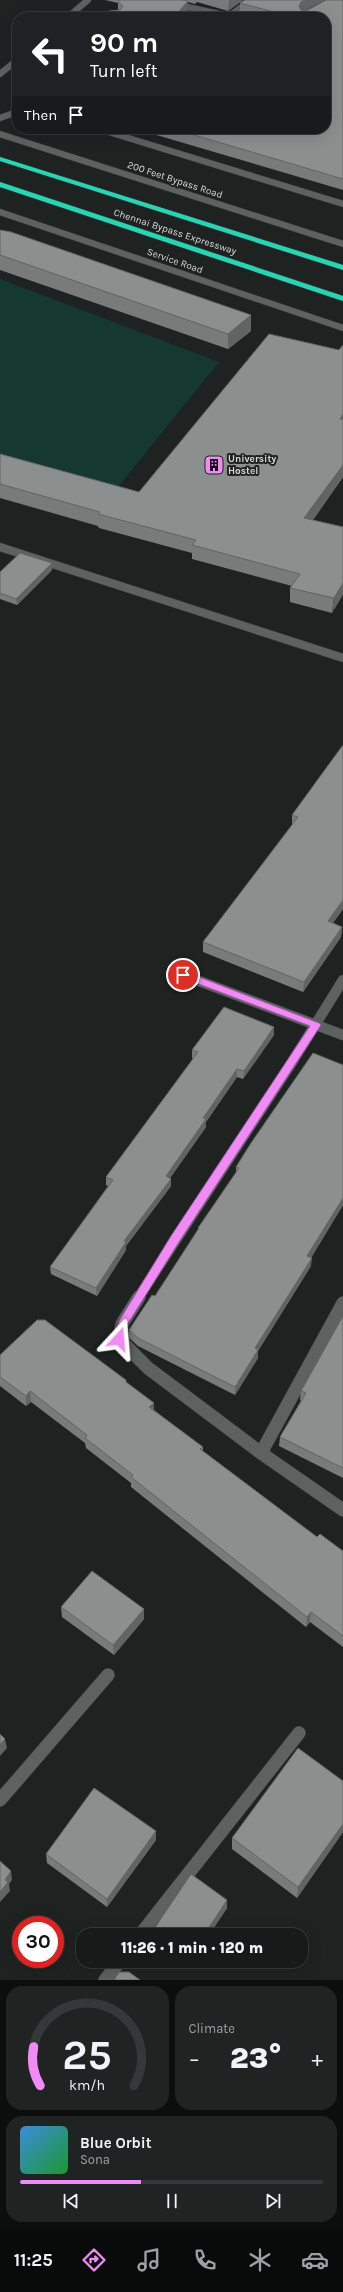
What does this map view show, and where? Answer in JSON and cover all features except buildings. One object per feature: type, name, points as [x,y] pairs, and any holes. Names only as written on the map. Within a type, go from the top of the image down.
[{"type":"highway","name":"Chennai Bypass Expressway","points":[[0,159],[343,268]]},
{"type":"highway","name":"Chennai Bypass Expressway","points":[[0,184],[343,299]]},
{"type":"street","points":[[74,12],[88,0]]},
{"type":"street","points":[[156,0],[209,12]]},
{"type":"street","points":[[187,7],[199,0]]},
{"type":"street","points":[[237,12],[251,0]]},
{"type":"street","points":[[0,74],[12,64]]},
{"type":"street","points":[[0,118],[12,114]]},
{"type":"street","name":"200 Feet Bypass Road","points":[[0,134],[343,244]]},
{"type":"street","points":[[117,134],[343,204]]},
{"type":"street","name":"Service Road","points":[[0,212],[343,328]]},
{"type":"street","points":[[0,547],[343,658]]},
{"type":"street","points":[[183,975],[343,1035]]},
{"type":"street","points":[[343,980],[316,1025],[175,1239],[122,1324],[119,1339],[148,1368],[261,1453],[343,1510]]},
{"type":"street","points":[[261,1453],[343,1303]]},
{"type":"street","points":[[0,1800],[108,1675]]},
{"type":"street","points":[[146,1928],[299,1733]]},
{"type":"street","points":[[105,1980],[114,1968]]},
{"type":"green space","points":[[0,279],[219,362],[118,487],[0,456]]},
{"type":"place","name":"University Hostel","points":[[214,465]]},
{"type":"route","points":[[119,1339],[122,1324],[175,1239],[316,1025],[183,975]]}]
